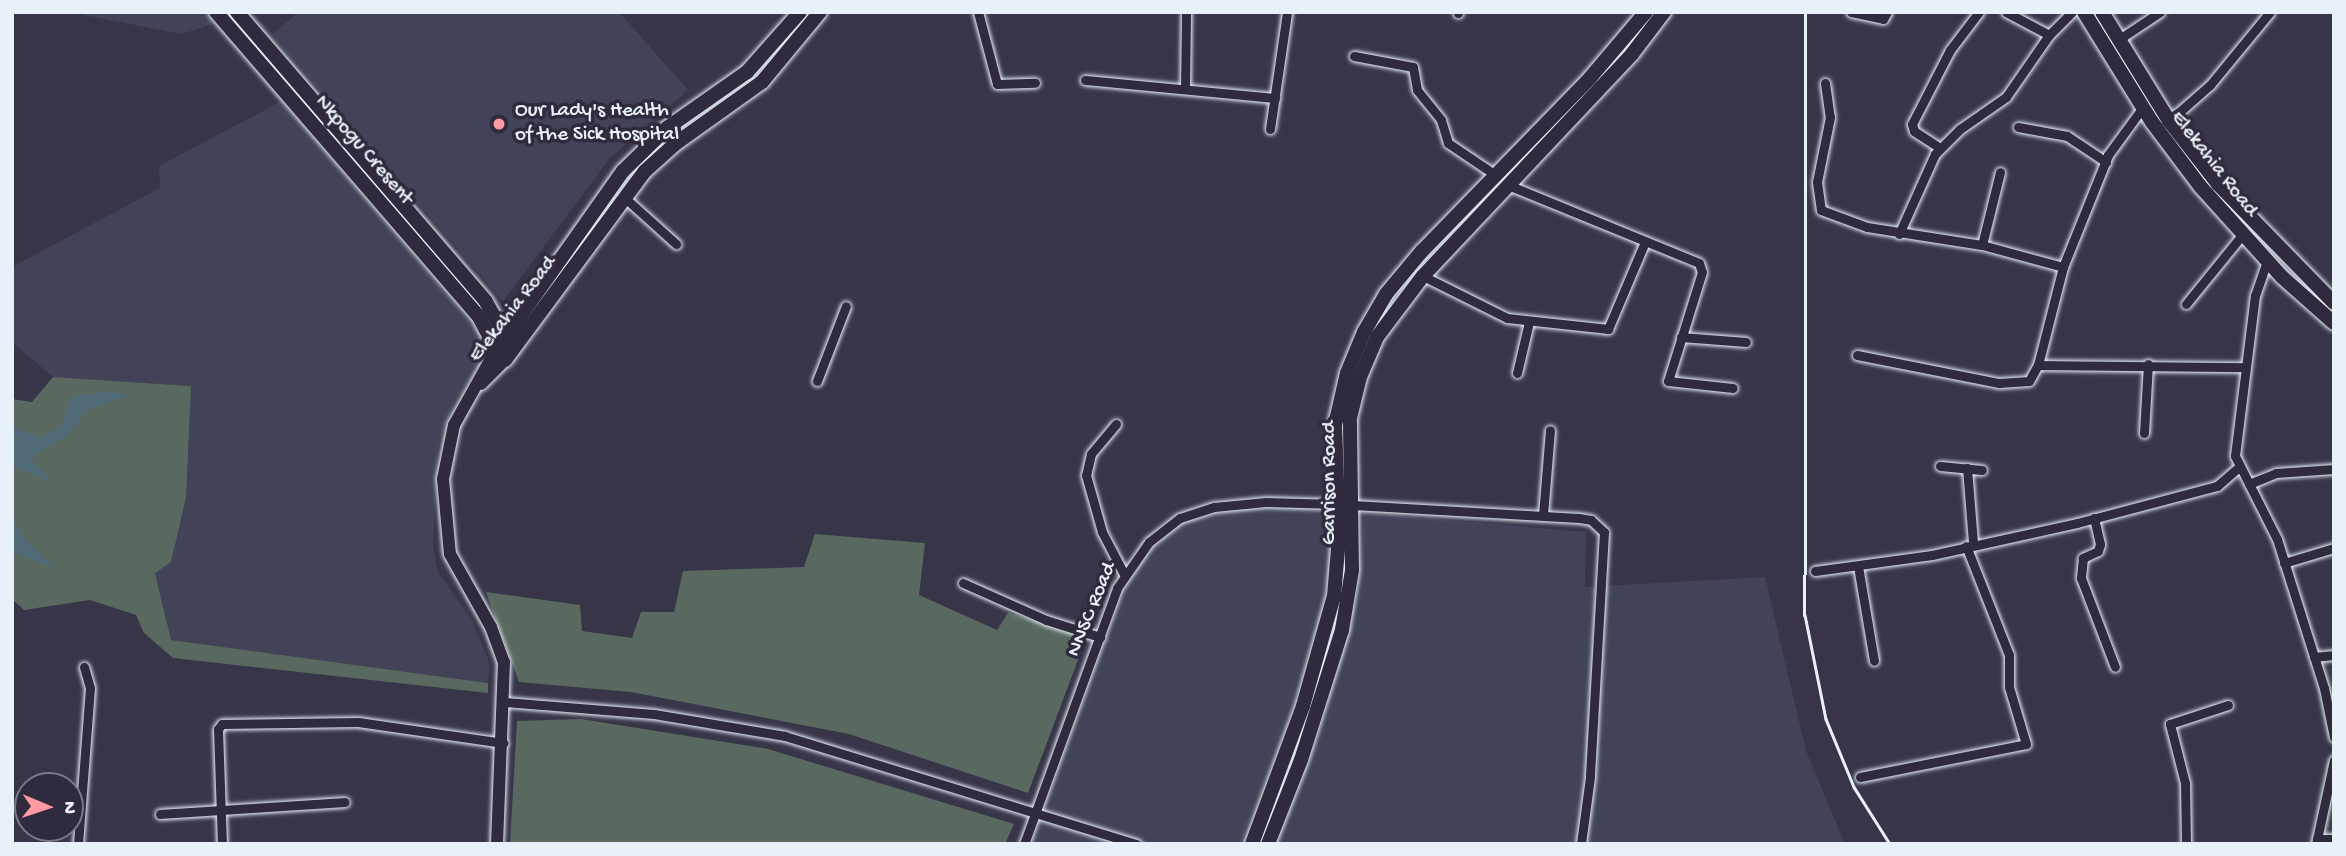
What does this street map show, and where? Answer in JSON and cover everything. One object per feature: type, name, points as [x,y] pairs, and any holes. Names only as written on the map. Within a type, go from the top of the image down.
[{"type":"main road","name":"Nkpogu Cresent","points":[[216,12],[479,317],[499,357]]},
{"type":"main road","name":"Nkpogu Cresent","points":[[237,12],[486,302],[506,333]]},
{"type":"main road","name":"Elekahia Road","points":[[499,357],[506,333],[524,307],[645,147],[747,72],[800,12]]},
{"type":"main road","name":"Elekahia Road","points":[[499,357],[529,329],[625,198],[675,144],[767,76],[820,12]]},
{"type":"main road","name":"Garrison Road","points":[[1268,844],[1301,760],[1342,630],[1352,570],[1353,505],[1348,443],[1360,377],[1377,337],[1423,275],[1646,12]]},
{"type":"main road","name":"Garrison Road","points":[[1252,844],[1303,706],[1334,596],[1337,415],[1347,373],[1364,332],[1405,271],[1632,54],[1664,12]]},
{"type":"main road","name":"Elekahia Road","points":[[2084,12],[2143,107],[2242,235],[2334,323]]},
{"type":"main road","name":"Elekahia Road","points":[[2102,12],[2169,121],[2261,233],[2334,303]]},
{"type":"main road","points":[[486,302],[505,311],[524,307]]},
{"type":"main road","name":"Nkpogu Cresent","points":[[479,317],[506,333]]},
{"type":"main road","points":[[506,333],[529,329]]},
{"type":"street","points":[[978,12],[997,84],[1035,83]]},
{"type":"street","points":[[1185,88],[1186,12]]},
{"type":"street","points":[[1270,129],[1287,12]]},
{"type":"street","points":[[1851,12],[1883,19],[1887,12]]},
{"type":"street","points":[[1940,148],[1914,131],[1912,124],[1950,50],[1979,12]]},
{"type":"street","points":[[2006,12],[2049,35]]},
{"type":"street","points":[[1899,234],[1940,148],[2006,97],[2049,35],[2073,12]]},
{"type":"street","points":[[2118,40],[2160,12]]},
{"type":"street","points":[[2169,121],[2210,85],[2270,12]]},
{"type":"street","points":[[1354,56],[1413,68],[1418,90],[1441,120],[1448,143],[1502,180],[1702,267],[1670,382],[1733,388]]},
{"type":"street","points":[[1085,80],[1275,98]]},
{"type":"street","points":[[1825,83],[1830,102],[1829,135],[1817,182],[1818,206],[1867,227],[1982,245],[2063,267]]},
{"type":"street","points":[[1857,355],[1927,372],[2018,385],[2029,381],[2038,365],[2063,267],[2106,162],[2118,138],[2143,107]]},
{"type":"street","points":[[2018,127],[2067,136],[2106,162]]},
{"type":"street","points":[[1982,245],[2000,172]]},
{"type":"street","points":[[625,198],[676,244]]},
{"type":"street","points":[[2186,304],[2242,235]]},
{"type":"street","points":[[1423,275],[1507,318],[1529,323],[1610,327],[1645,242]]},
{"type":"street","points":[[2267,261],[2258,281],[2234,443],[2238,468],[2269,519],[2284,563],[2314,657],[2334,737]]},
{"type":"street","points":[[817,381],[846,306]]},
{"type":"street","points":[[1517,373],[1529,323]]},
{"type":"street","points":[[1681,337],[1746,341]]},
{"type":"street","name":"Elekahia Road","points":[[497,844],[505,702],[498,645],[452,562],[446,538],[446,453],[454,425],[473,392],[499,357]]},
{"type":"street","points":[[2144,433],[2148,364]]},
{"type":"street","points":[[2038,365],[2244,367]]},
{"type":"street","points":[[1116,424],[1091,454],[1086,475],[1102,532],[1124,574]]},
{"type":"street","points":[[1543,516],[1550,430]]},
{"type":"street","points":[[1940,466],[1982,470]]},
{"type":"street","points":[[1860,777],[2026,744],[2009,687],[2009,655],[1970,545],[1967,468]]},
{"type":"street","points":[[1815,571],[1858,566],[1970,545],[2094,518],[2217,486],[2238,468]]},
{"type":"street","points":[[2249,484],[2276,473],[2334,470]]},
{"type":"street","name":"NNSC Road","points":[[1024,844],[1124,574],[1149,542],[1191,513],[1241,503],[1337,504]]},
{"type":"street","points":[[1353,505],[1591,520],[1604,532],[1606,544],[1581,844]]},
{"type":"street","points":[[2094,518],[2101,544],[2098,551],[2083,558],[2081,578],[2115,667]]},
{"type":"street","points":[[2284,563],[2334,548]]},
{"type":"street","points":[[1858,566],[1874,661]]},
{"type":"street","points":[[963,583],[1046,620],[1100,637]]},
{"type":"street","points":[[2314,657],[2334,655]]},
{"type":"street","points":[[78,844],[81,758],[90,688],[84,667]]},
{"type":"street","points":[[505,702],[654,714],[785,736],[1137,844]]},
{"type":"street","points":[[2186,844],[2185,783],[2170,724],[2228,705]]},
{"type":"street","points":[[222,844],[218,729],[222,724],[372,723],[503,743]]},
{"type":"street","points":[[2334,760],[2316,841],[2334,839]]},
{"type":"street","points":[[160,814],[345,803]]},
{"type":"shaded area","points":[[69,12],[204,12],[214,24],[181,34]]},
{"type":"shaded area","name":"Our Lady's Health of the Sick Hospital","points":[[298,12],[619,12],[688,90],[610,158],[503,301],[272,35]]},
{"type":"shaded area","points":[[282,101],[482,337],[485,353],[480,365],[455,401],[438,444],[433,547],[438,572],[472,620],[490,664],[488,683],[171,640],[155,572],[191,386],[53,377],[12,342],[12,267],[160,188],[159,166]]},
{"type":"shaded area","points":[[103,392],[132,395],[88,409],[67,436],[30,458],[53,483],[12,466],[12,427],[40,438],[61,427],[68,404],[76,396]]},
{"type":"shaded area","points":[[1249,506],[1329,510],[1331,551],[1324,602],[1288,723],[1240,844],[1032,844],[1134,564],[1179,523]]},
{"type":"shaded area","points":[[1364,513],[1586,532],[1585,587],[1765,577],[1806,751],[1845,844],[1275,844],[1316,742],[1349,632],[1360,578]]},
{"type":"shaded area","points":[[12,515],[21,534],[55,569],[12,552]]},
{"type":"green space","points":[[53,377],[191,386],[186,497],[171,562],[155,573],[171,640],[488,683],[488,693],[173,658],[144,633],[136,615],[90,600],[24,610],[12,599],[12,399],[32,402]]},
{"type":"green space","points":[[815,534],[925,543],[919,595],[997,630],[1008,613],[1087,636],[1028,793],[849,734],[631,692],[519,682],[486,592],[580,605],[582,631],[632,638],[641,612],[674,612],[683,571],[804,567]]},
{"type":"green space","points":[[581,719],[768,749],[1014,824],[1005,844],[510,844],[517,721]]},
{"type":"railway","points":[[1806,12],[1805,615],[1826,719],[1854,787],[1890,844]]},
{"type":"place","name":"Our Lady's Health of the Sick Hospital","points":[[499,124]]}]
